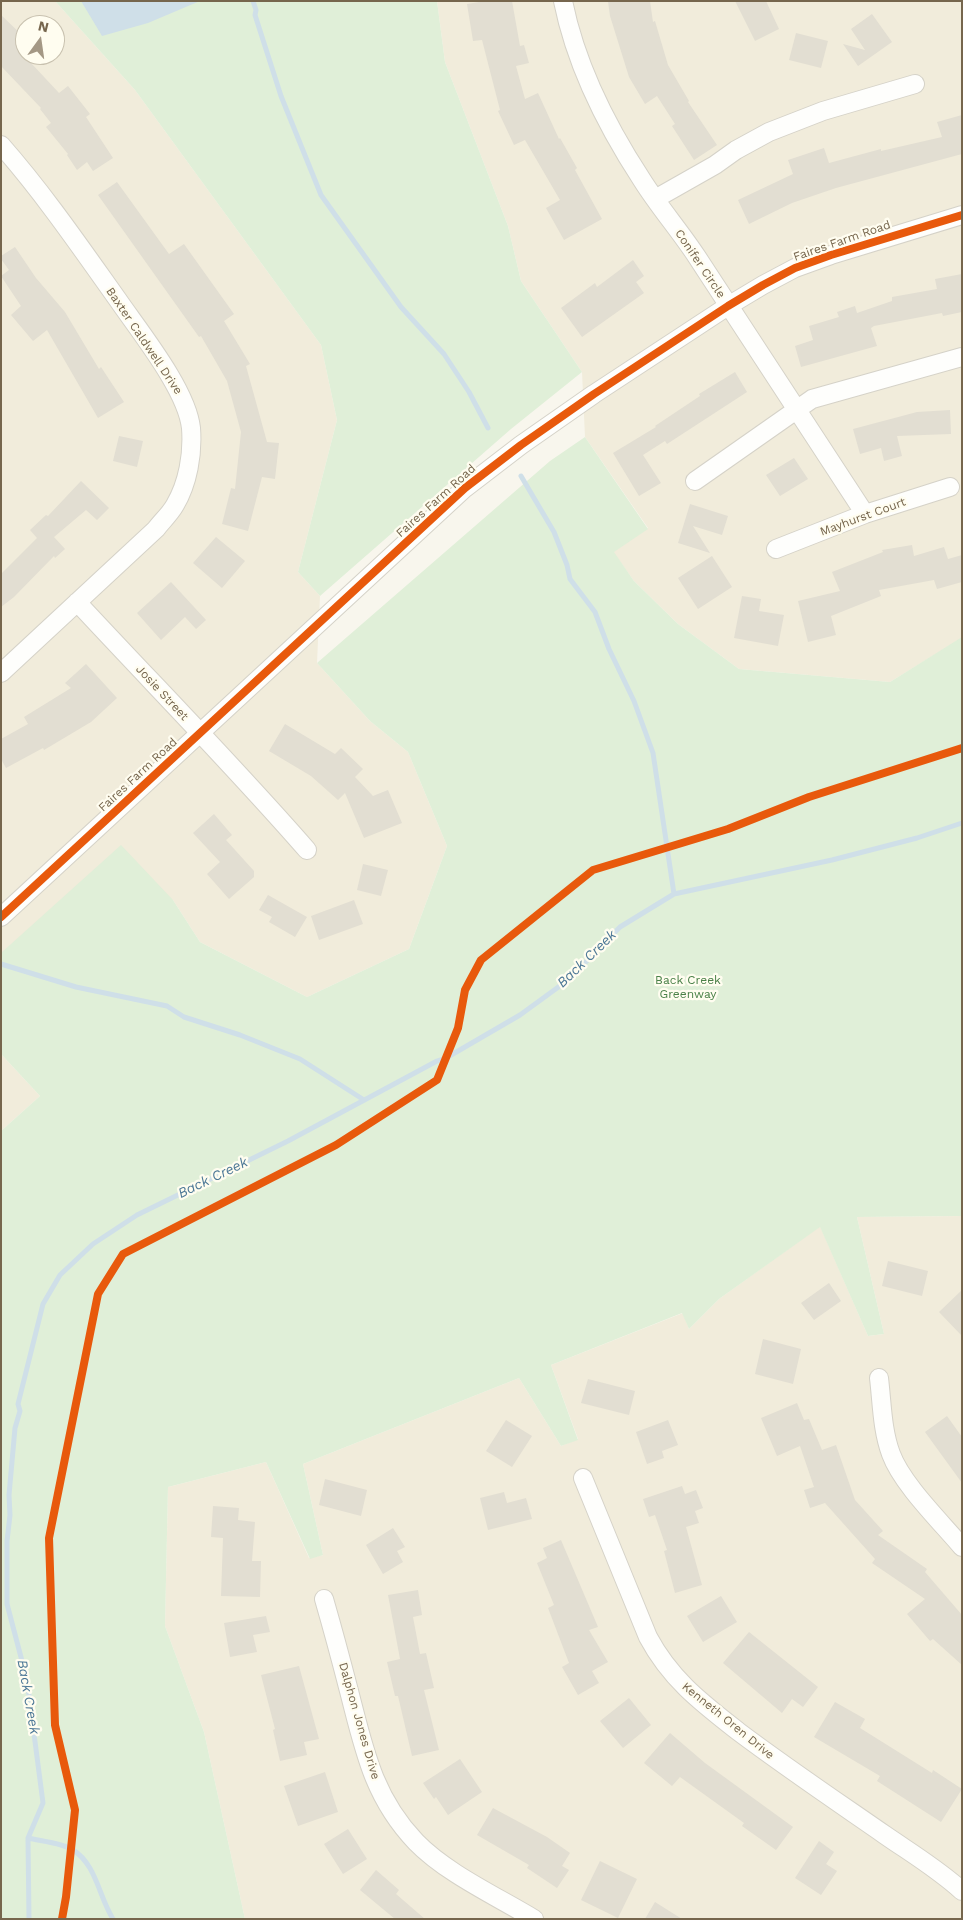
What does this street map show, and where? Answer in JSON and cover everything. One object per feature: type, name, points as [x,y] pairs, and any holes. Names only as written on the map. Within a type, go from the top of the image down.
[{"type":"street","name":"Conifer Circle","points":[[563,1],[568,27],[592,93],[642,180],[696,256],[865,514]]},
{"type":"street","points":[[656,199],[716,165],[736,150],[768,132],[823,111],[915,84]]},
{"type":"street","name":"Baxter Caldwell Drive","points":[[1,146],[69,231],[148,344],[185,404],[191,427],[191,452],[187,478],[175,505],[156,529],[1,673]]},
{"type":"street","name":"Faires Farm Road","points":[[1,917],[465,488],[521,445],[586,399],[728,306],[795,268],[831,255],[962,215]]},
{"type":"street","points":[[695,480],[812,399],[962,357]]},
{"type":"street","name":"Mayhurst Court","points":[[776,549],[865,514],[950,487]]},
{"type":"street","name":"Josie Street","points":[[77,602],[255,791],[307,850]]},
{"type":"street","points":[[879,1378],[885,1433],[892,1455],[903,1476],[962,1547]]},
{"type":"street","name":"Kenneth Oren Drive","points":[[583,1478],[648,1637],[674,1677],[704,1704],[774,1758],[930,1865],[962,1890]]},
{"type":"street","name":"Dalphon Jones Drive","points":[[324,1599],[366,1754],[382,1796],[396,1817],[417,1842],[441,1864],[534,1919]]},
{"type":"shaded area","points":[[1,1],[55,1],[135,90],[321,345],[337,420],[298,572],[320,596],[317,663],[370,721],[408,752],[447,846],[409,949],[307,997],[200,942],[173,900],[1,953]]},
{"type":"shaded area","points":[[81,1],[200,1],[148,23],[102,36]]},
{"type":"shaded area","points":[[437,1],[962,1],[962,638],[890,682],[739,669],[678,624],[634,581],[613,552],[648,528],[585,437],[582,372],[521,281],[508,226],[445,62]]},
{"type":"shaded area","points":[[1,1054],[40,1096],[1,1131]]},
{"type":"shaded area","points":[[962,1216],[962,1919],[245,1919],[204,1732],[165,1626],[168,1487],[266,1462],[309,1558],[323,1555],[303,1464],[519,1378],[561,1446],[578,1439],[551,1365],[683,1313],[689,1329],[719,1299],[820,1226],[868,1336],[884,1334],[857,1217]]},
{"type":"green space","points":[[55,1],[437,1],[445,62],[508,226],[521,281],[582,372],[511,429],[320,596],[298,572],[337,420],[321,345],[135,90]]},
{"type":"green space","name":"Back Creek Greenway","points":[[585,437],[648,529],[614,552],[634,581],[678,624],[739,669],[890,682],[962,637],[962,1216],[857,1217],[884,1334],[868,1336],[820,1227],[719,1299],[689,1329],[682,1313],[551,1365],[578,1440],[561,1446],[519,1378],[303,1464],[323,1555],[310,1559],[266,1462],[168,1487],[165,1626],[204,1732],[245,1919],[1,1919],[1,1131],[40,1096],[1,1054],[1,953],[121,845],[173,900],[200,942],[307,997],[409,949],[447,846],[408,752],[370,721],[317,663],[550,461]]},
{"type":"building","points":[[485,1],[512,1],[520,46],[524,45],[529,63],[516,66],[525,99],[538,93],[559,139],[577,168],[575,170],[602,219],[564,240],[546,208],[560,200],[525,140],[514,145],[498,111],[500,110],[482,40],[473,41],[467,4]]},
{"type":"building","points":[[608,1],[650,1],[653,22],[655,21],[668,65],[688,102],[717,145],[694,160],[672,126],[675,124],[657,96],[645,104],[629,77],[610,16]]},
{"type":"building","points":[[735,1],[766,1],[779,29],[755,41]]},
{"type":"building","points":[[872,14],[892,42],[858,66],[843,44],[865,50],[851,29]]},
{"type":"building","points":[[1,15],[15,28],[15,65],[33,65],[59,93],[68,86],[90,114],[86,117],[113,158],[93,171],[87,162],[77,170],[68,154],[46,127],[51,123],[41,108],[1,66]]},
{"type":"building","points":[[796,33],[828,41],[821,68],[789,60]]},
{"type":"building","points":[[962,115],[962,154],[836,188],[792,203],[749,224],[738,200],[793,174],[788,160],[824,148],[829,163],[881,149],[881,151],[942,137],[937,122]]},
{"type":"building","points":[[117,182],[169,254],[184,244],[234,314],[224,321],[250,364],[246,366],[267,442],[279,443],[275,479],[262,477],[248,531],[222,524],[231,488],[235,489],[241,432],[227,381],[201,336],[199,337],[98,195]]},
{"type":"building","points":[[15,247],[36,278],[65,312],[99,369],[101,367],[124,402],[98,418],[47,330],[33,341],[11,315],[21,306],[1,276],[9,270],[1,256]]},
{"type":"building","points":[[633,260],[644,276],[636,282],[644,293],[582,337],[561,308],[595,283],[597,287]]},
{"type":"building","points":[[962,274],[962,312],[943,316],[942,313],[874,326],[871,328],[877,346],[801,367],[795,346],[813,340],[809,326],[839,317],[837,312],[855,306],[857,313],[892,301],[892,297],[937,289],[935,279]]},
{"type":"building","points":[[735,372],[747,392],[667,444],[665,441],[643,455],[661,483],[639,496],[613,453],[656,427],[700,396],[699,394]]},
{"type":"building","points":[[950,410],[951,434],[897,436],[902,456],[884,461],[881,448],[860,454],[853,429],[917,412]]},
{"type":"building","points":[[119,436],[143,441],[137,467],[113,461]]},
{"type":"building","points":[[794,458],[808,479],[780,496],[766,475]]},
{"type":"building","points":[[81,481],[109,508],[97,520],[86,510],[54,537],[65,549],[55,558],[54,556],[14,597],[1,607],[1,574],[37,538],[30,530],[46,515],[48,516]]},
{"type":"building","points":[[690,504],[728,516],[722,535],[693,526],[710,553],[678,543]]},
{"type":"building","points":[[216,537],[245,561],[222,588],[193,563]]},
{"type":"building","points":[[912,545],[914,556],[944,547],[948,559],[962,555],[962,582],[937,589],[934,580],[879,590],[881,596],[831,616],[836,635],[808,642],[798,601],[840,591],[832,572],[883,552],[882,550]]},
{"type":"building","points":[[712,556],[732,587],[698,609],[678,578]]},
{"type":"building","points":[[171,582],[206,620],[196,629],[185,617],[161,640],[137,613]]},
{"type":"building","points":[[742,596],[761,599],[759,611],[784,615],[778,646],[734,638]]},
{"type":"building","points":[[86,664],[117,698],[91,722],[44,750],[43,748],[6,768],[1,759],[1,739],[28,724],[24,717],[71,688],[65,683]]},
{"type":"building","points":[[285,724],[335,754],[341,748],[363,769],[355,777],[373,796],[388,790],[402,823],[364,838],[345,793],[338,800],[311,776],[269,751]]},
{"type":"building","points":[[214,814],[232,835],[226,840],[254,871],[254,877],[229,899],[207,874],[220,862],[193,833]]},
{"type":"building","points":[[363,864],[388,870],[381,896],[357,890]]},
{"type":"building","points":[[268,895],[307,917],[295,937],[269,922],[272,917],[259,910]]},
{"type":"building","points":[[354,900],[363,924],[319,940],[311,916]]},
{"type":"building","points":[[888,1261],[928,1271],[922,1296],[882,1286]]},
{"type":"building","points":[[829,1283],[841,1301],[814,1320],[801,1303]]},
{"type":"building","points":[[962,1290],[962,1336],[939,1312]]},
{"type":"building","points":[[763,1339],[801,1349],[793,1384],[755,1374]]},
{"type":"building","points":[[588,1379],[635,1391],[629,1415],[581,1403]]},
{"type":"building","points":[[797,1403],[804,1420],[809,1419],[822,1450],[836,1445],[855,1500],[883,1531],[878,1535],[927,1569],[925,1572],[962,1615],[962,1665],[933,1639],[930,1641],[907,1614],[925,1599],[872,1563],[875,1559],[825,1503],[810,1508],[804,1490],[814,1487],[800,1446],[777,1456],[761,1418]]},
{"type":"building","points":[[947,1416],[962,1437],[962,1483],[925,1432]]},
{"type":"building","points":[[506,1420],[532,1436],[512,1467],[486,1451]]},
{"type":"building","points":[[668,1420],[678,1445],[662,1451],[664,1458],[647,1464],[636,1432]]},
{"type":"building","points":[[325,1479],[367,1490],[361,1516],[319,1505]]},
{"type":"building","points":[[682,1486],[685,1494],[696,1490],[703,1508],[695,1511],[699,1523],[686,1527],[702,1585],[675,1593],[664,1551],[667,1550],[655,1515],[649,1517],[643,1499]]},
{"type":"building","points":[[504,1492],[507,1503],[526,1498],[532,1519],[488,1530],[480,1498]]},
{"type":"building","points":[[213,1506],[239,1508],[238,1520],[255,1522],[252,1561],[261,1561],[260,1597],[221,1596],[223,1538],[211,1537]]},
{"type":"building","points":[[393,1528],[405,1547],[397,1551],[403,1562],[383,1574],[366,1545]]},
{"type":"building","points":[[561,1540],[598,1627],[589,1630],[608,1662],[592,1671],[599,1683],[578,1695],[562,1667],[569,1663],[548,1608],[554,1605],[537,1563],[547,1558],[543,1548]]},
{"type":"building","points":[[418,1590],[422,1615],[413,1617],[420,1654],[426,1653],[434,1688],[424,1690],[439,1750],[412,1756],[398,1696],[395,1696],[387,1662],[400,1659],[388,1595]]},
{"type":"building","points":[[721,1596],[737,1622],[703,1642],[687,1616]]},
{"type":"building","points":[[266,1616],[270,1632],[253,1635],[257,1652],[230,1657],[224,1623]]},
{"type":"building","points":[[749,1632],[818,1687],[803,1707],[792,1699],[782,1713],[723,1663]]},
{"type":"building","points":[[299,1666],[319,1739],[304,1742],[307,1755],[280,1761],[273,1730],[275,1729],[261,1675]]},
{"type":"building","points":[[629,1698],[651,1725],[623,1748],[600,1721]]},
{"type":"building","points":[[835,1702],[865,1719],[860,1728],[932,1773],[933,1770],[962,1789],[941,1822],[877,1781],[880,1776],[814,1737]]},
{"type":"building","points":[[670,1733],[705,1763],[793,1827],[776,1850],[742,1826],[744,1823],[680,1777],[672,1786],[644,1763]]},
{"type":"building","points":[[460,1759],[482,1792],[448,1815],[436,1797],[434,1799],[423,1783]]},
{"type":"building","points":[[325,1772],[338,1812],[298,1826],[284,1786]]},
{"type":"building","points":[[493,1808],[547,1837],[570,1853],[562,1866],[569,1870],[557,1888],[527,1868],[529,1865],[477,1835]]},
{"type":"building","points":[[348,1829],[367,1859],[343,1874],[324,1844]]},
{"type":"building","points":[[819,1841],[834,1852],[826,1864],[837,1871],[821,1895],[795,1878]]},
{"type":"building","points":[[600,1861],[637,1879],[618,1918],[581,1900]]},
{"type":"building","points":[[376,1870],[399,1890],[396,1894],[425,1919],[395,1919],[360,1890]]},
{"type":"building","points":[[655,1902],[682,1919],[645,1919]]},
{"type":"waterway","points":[[253,1],[256,10],[255,15],[281,96],[321,195],[401,307],[444,354],[469,392],[488,428]]},
{"type":"waterway","points":[[521,476],[554,532],[567,565],[570,579],[595,612],[609,649],[634,701],[653,753],[674,894]]},
{"type":"waterway","name":"Back Creek","points":[[29,1919],[28,1838],[43,1803],[27,1680],[7,1604],[9,1495],[15,1428],[20,1411],[18,1404],[43,1304],[60,1275],[93,1244],[137,1215],[288,1141],[437,1061],[446,1058],[520,1015],[568,980],[620,927],[674,894],[832,860],[917,838],[962,823]]},
{"type":"waterway","points":[[1,964],[76,987],[167,1006],[184,1017],[240,1035],[300,1059],[364,1100]]},
{"type":"waterway","points":[[28,1838],[51,1842],[69,1848],[81,1856],[92,1872],[113,1919]]},
{"type":"cycle path","points":[[1,917],[465,488],[521,445],[594,394],[728,306],[795,268],[831,255],[962,215]]},
{"type":"cycle path","points":[[62,1919],[75,1810],[55,1725],[49,1538],[98,1294],[123,1254],[336,1145],[437,1080],[458,1028],[465,990],[481,960],[593,870],[728,829],[809,797],[962,748]]}]
